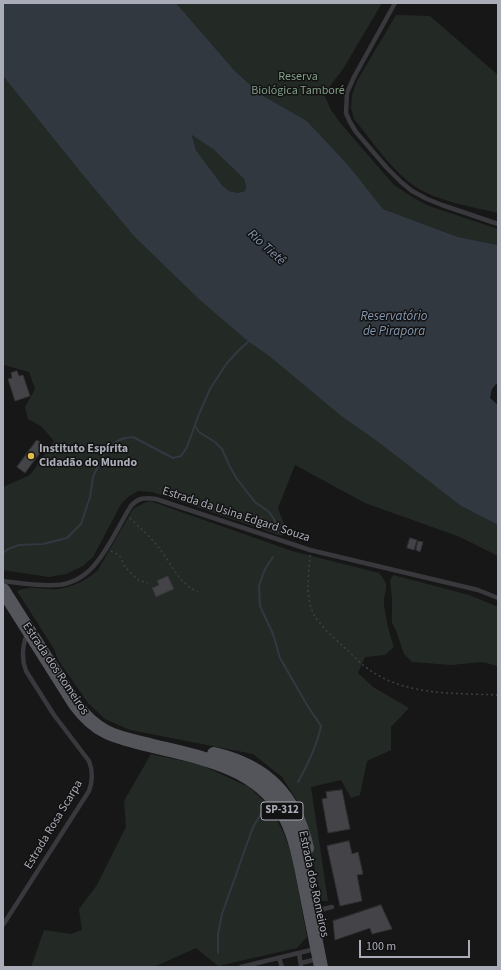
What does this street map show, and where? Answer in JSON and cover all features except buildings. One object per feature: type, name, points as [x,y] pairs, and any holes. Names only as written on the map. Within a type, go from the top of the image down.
[{"type":"main road","name":"Estrada dos Romeiros","points":[[3,590],[83,714],[93,724],[116,737],[230,768],[249,778],[270,796],[286,817],[295,840],[319,958]]},
{"type":"main road","name":"Estrada dos Romeiros","points":[[140,743],[184,747],[233,759],[255,769],[278,788],[288,801],[300,824],[325,909],[330,967]]},
{"type":"lane","points":[[395,3],[354,77],[347,93],[346,113],[350,122],[356,132],[387,168],[400,182],[412,191],[442,205],[498,224]]},
{"type":"lane","name":"Estrada da Usina Edgard Souza","points":[[3,581],[56,585],[65,584],[86,574],[98,561],[126,514],[136,501],[142,498],[156,499],[310,550],[478,590],[498,598]]},
{"type":"lane","name":"Estrada Rosa Scarpa","points":[[3,925],[89,791],[93,776],[89,761],[54,715],[26,671],[22,657],[24,641],[28,630]]},
{"type":"lane","points":[[299,953],[301,965],[319,958]]},
{"type":"lane","points":[[241,967],[299,953],[319,958]]},
{"type":"lane","points":[[279,958],[282,967]]},
{"type":"path","points":[[126,514],[159,548],[182,581],[192,590],[198,592]]},
{"type":"path","points":[[106,548],[119,556],[125,567],[138,580],[148,583]]},
{"type":"path","points":[[310,550],[308,586],[310,605],[316,617],[326,630],[370,671],[406,687],[425,691],[498,695]]},
{"type":"green space","name":"Reserva Biológica Tamboré","points":[[176,3],[382,3],[343,69],[324,94],[331,110],[341,124],[394,185],[429,206],[498,229],[498,245],[458,237],[383,209],[349,166],[307,121],[260,94],[234,70]]},
{"type":"green space","points":[[396,15],[430,16],[498,75],[498,213],[445,200],[416,187],[390,164],[354,119],[351,108],[352,95],[357,81]]},
{"type":"green space","points":[[3,76],[74,164],[249,342],[269,356],[341,416],[378,442],[461,506],[498,525],[498,556],[460,537],[365,503],[295,465],[278,508],[284,524],[282,536],[152,492],[138,491],[128,497],[121,504],[93,557],[83,566],[66,574],[49,577],[3,570],[3,487],[30,475],[54,441],[41,426],[28,419],[25,407],[35,389],[29,372],[4,365],[3,363]]},
{"type":"green space","points":[[192,134],[213,149],[244,179],[246,186],[245,191],[238,193],[229,191],[222,185],[196,150]]},
{"type":"green space","points":[[150,501],[292,551],[379,573],[385,582],[386,588],[384,605],[394,647],[385,655],[365,657],[358,673],[373,687],[409,708],[391,727],[391,750],[367,761],[360,795],[351,798],[341,780],[311,787],[328,901],[322,901],[301,807],[282,777],[253,754],[130,730],[105,719],[88,703],[58,660],[54,649],[17,591],[28,588],[64,588],[74,585],[89,577],[98,570],[133,509]]},
{"type":"green space","points":[[393,575],[469,595],[498,607],[498,666],[482,662],[451,665],[412,662],[404,654],[396,630],[392,623],[390,581]]},
{"type":"green space","points":[[151,754],[201,765],[249,787],[263,800],[273,812],[291,852],[307,937],[297,948],[218,966],[196,948],[154,967],[31,967],[44,930],[71,934],[82,930],[79,909],[97,885],[126,827],[124,801]]},
{"type":"water","name":"Reservatório de Pirapora","points":[[3,3],[176,3],[234,70],[260,94],[307,121],[349,166],[383,209],[458,237],[498,245],[498,385],[496,384],[492,389],[490,398],[498,405],[498,525],[461,506],[378,442],[341,416],[269,356],[249,342],[200,300],[134,236],[3,76]],"holes":[[[192,135],[213,149],[244,179],[246,186],[245,191],[238,193],[229,191],[222,185],[196,150]]]},
{"type":"waterway","points":[[3,553],[8,549],[19,545],[43,544],[67,538],[81,524],[90,497],[93,477],[104,453],[117,441],[133,437],[173,458],[181,456],[187,447],[210,389],[227,363],[250,340]]},
{"type":"waterway","points":[[195,426],[199,432],[215,442],[222,449],[237,479],[255,502],[269,512],[274,519],[278,532]]},
{"type":"waterway","points":[[273,557],[265,569],[259,586],[260,606],[273,634],[280,658],[321,726],[312,755],[298,782]]},
{"type":"waterway","points":[[218,953],[218,934],[222,914],[253,827],[264,809]]},
{"type":"place","name":"Instituto Espírita Cidadão do Mundo","points":[[31,456]]},
{"type":"water label","name":"Rio Tietê","points":[[266,248]]}]
